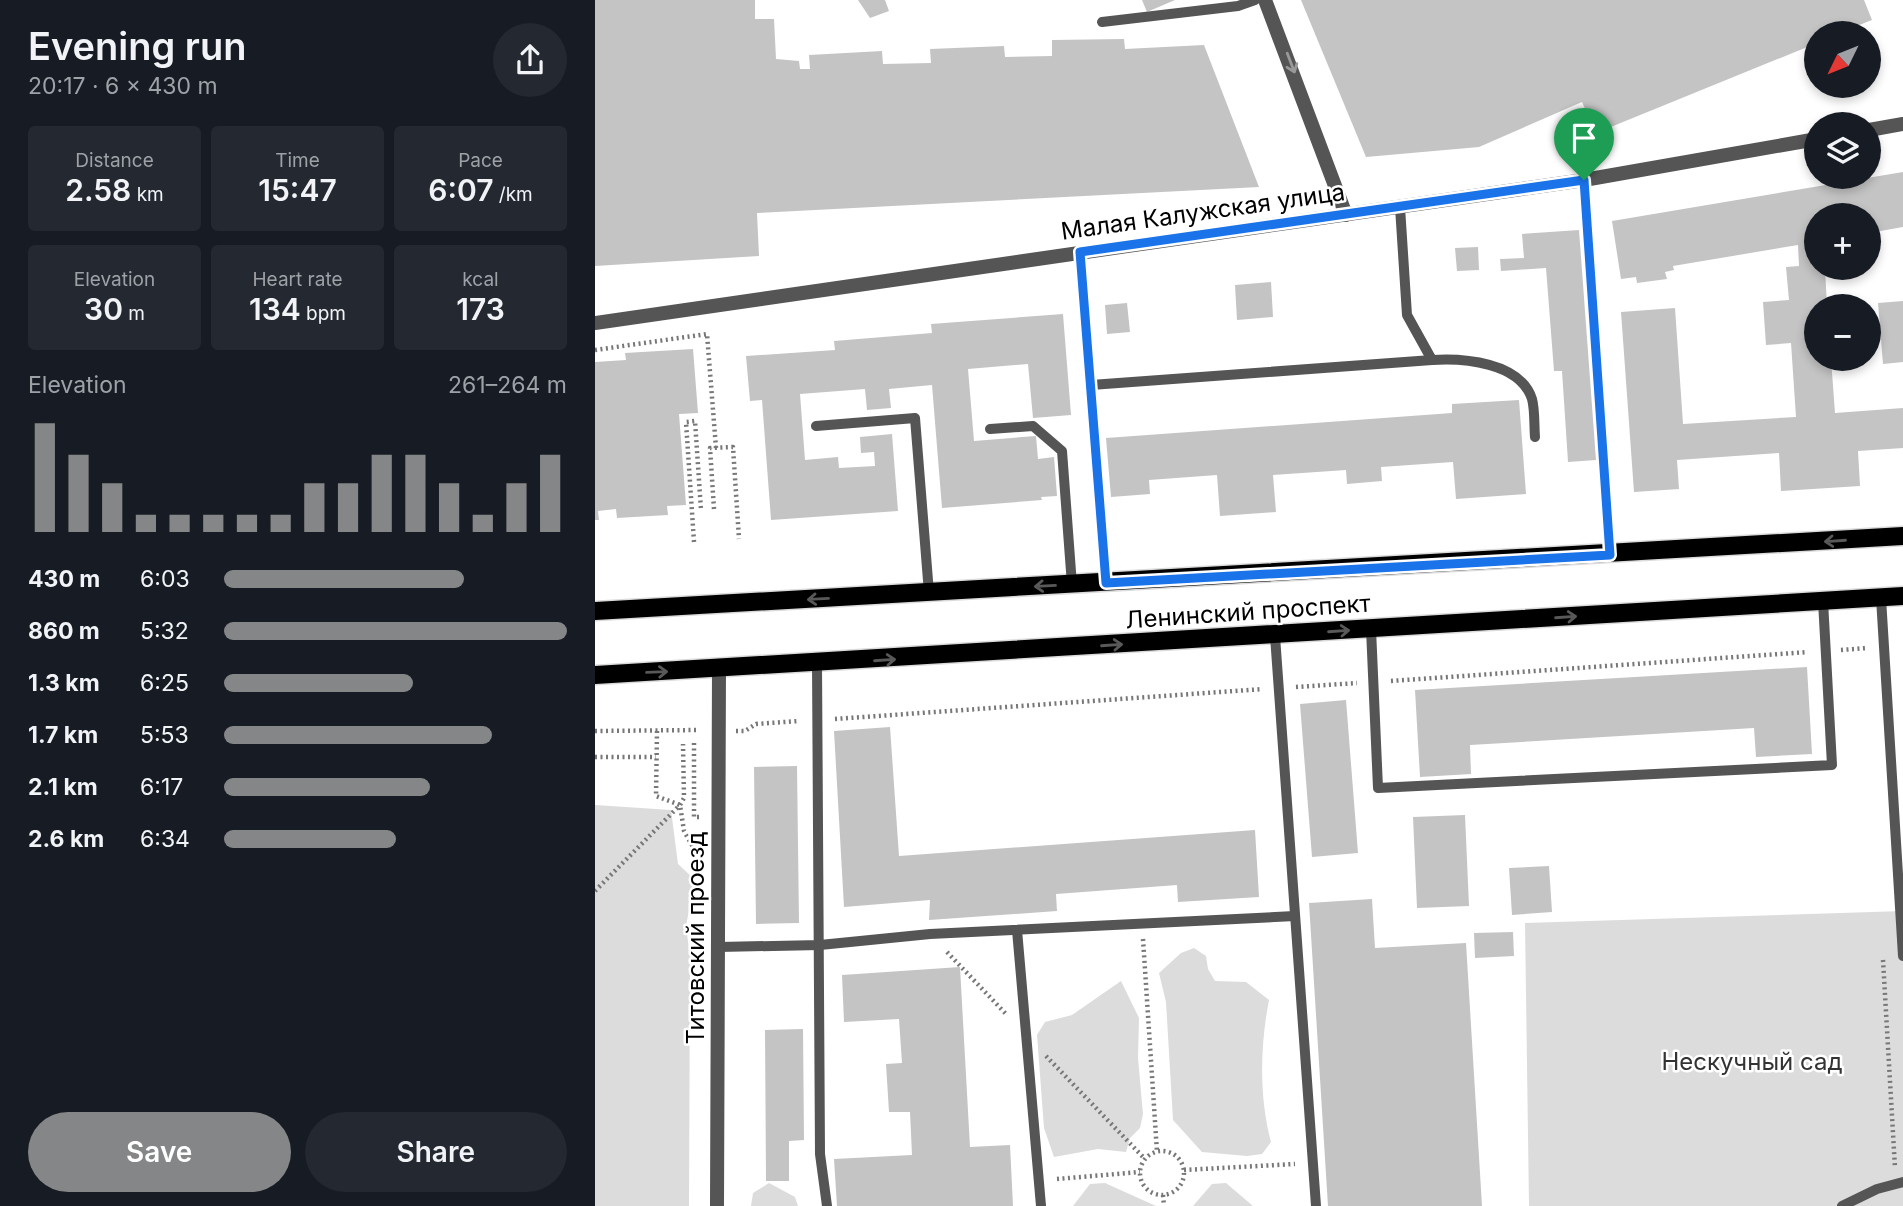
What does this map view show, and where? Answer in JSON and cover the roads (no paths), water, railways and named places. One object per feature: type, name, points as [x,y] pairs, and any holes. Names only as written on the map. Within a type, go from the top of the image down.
[{"type":"main road","name":"Ленинский проспект","points":[[595,611],[1610,555],[1903,536]]},
{"type":"main road","name":"Ленинский проспект","points":[[595,675],[719,670],[1903,596]]},
{"type":"street","points":[[1265,0],[1346,215]]},
{"type":"street","points":[[1881,128],[1903,124]]},
{"type":"street","name":"Малая Калужская улица","points":[[595,323],[1399,208],[1584,180],[1804,141]]},
{"type":"street","name":"Титовский проезд","points":[[717,1206],[719,670]]},
{"type":"lane","points":[[1102,22],[1238,6],[1255,0]]},
{"type":"lane","points":[[1584,180],[1610,555]]},
{"type":"lane","points":[[1399,208],[1407,316],[1432,360]]},
{"type":"lane","points":[[1080,252],[1106,583]]},
{"type":"lane","points":[[1091,385],[1460,358],[1492,366],[1518,379],[1532,398],[1535,437]]},
{"type":"lane","points":[[815,426],[915,418],[929,593]]},
{"type":"lane","points":[[990,429],[1033,426],[1062,451],[1072,585]]},
{"type":"lane","points":[[1881,597],[1903,956]]},
{"type":"lane","points":[[1371,629],[1378,788],[1832,765],[1823,601]]},
{"type":"lane","points":[[1275,636],[1316,1206]]},
{"type":"lane","points":[[817,664],[820,1154],[827,1206]]},
{"type":"lane","points":[[1372,664],[1374,682]]},
{"type":"lane","points":[[719,947],[820,945],[1017,930],[1295,916]]},
{"type":"lane","points":[[1017,930],[1041,1206]]},
{"type":"lane","points":[[1842,1206],[1877,1189],[1903,1182]]},
{"type":"park label","name":"Нескучный сад","points":[[1752,1062]]}]
